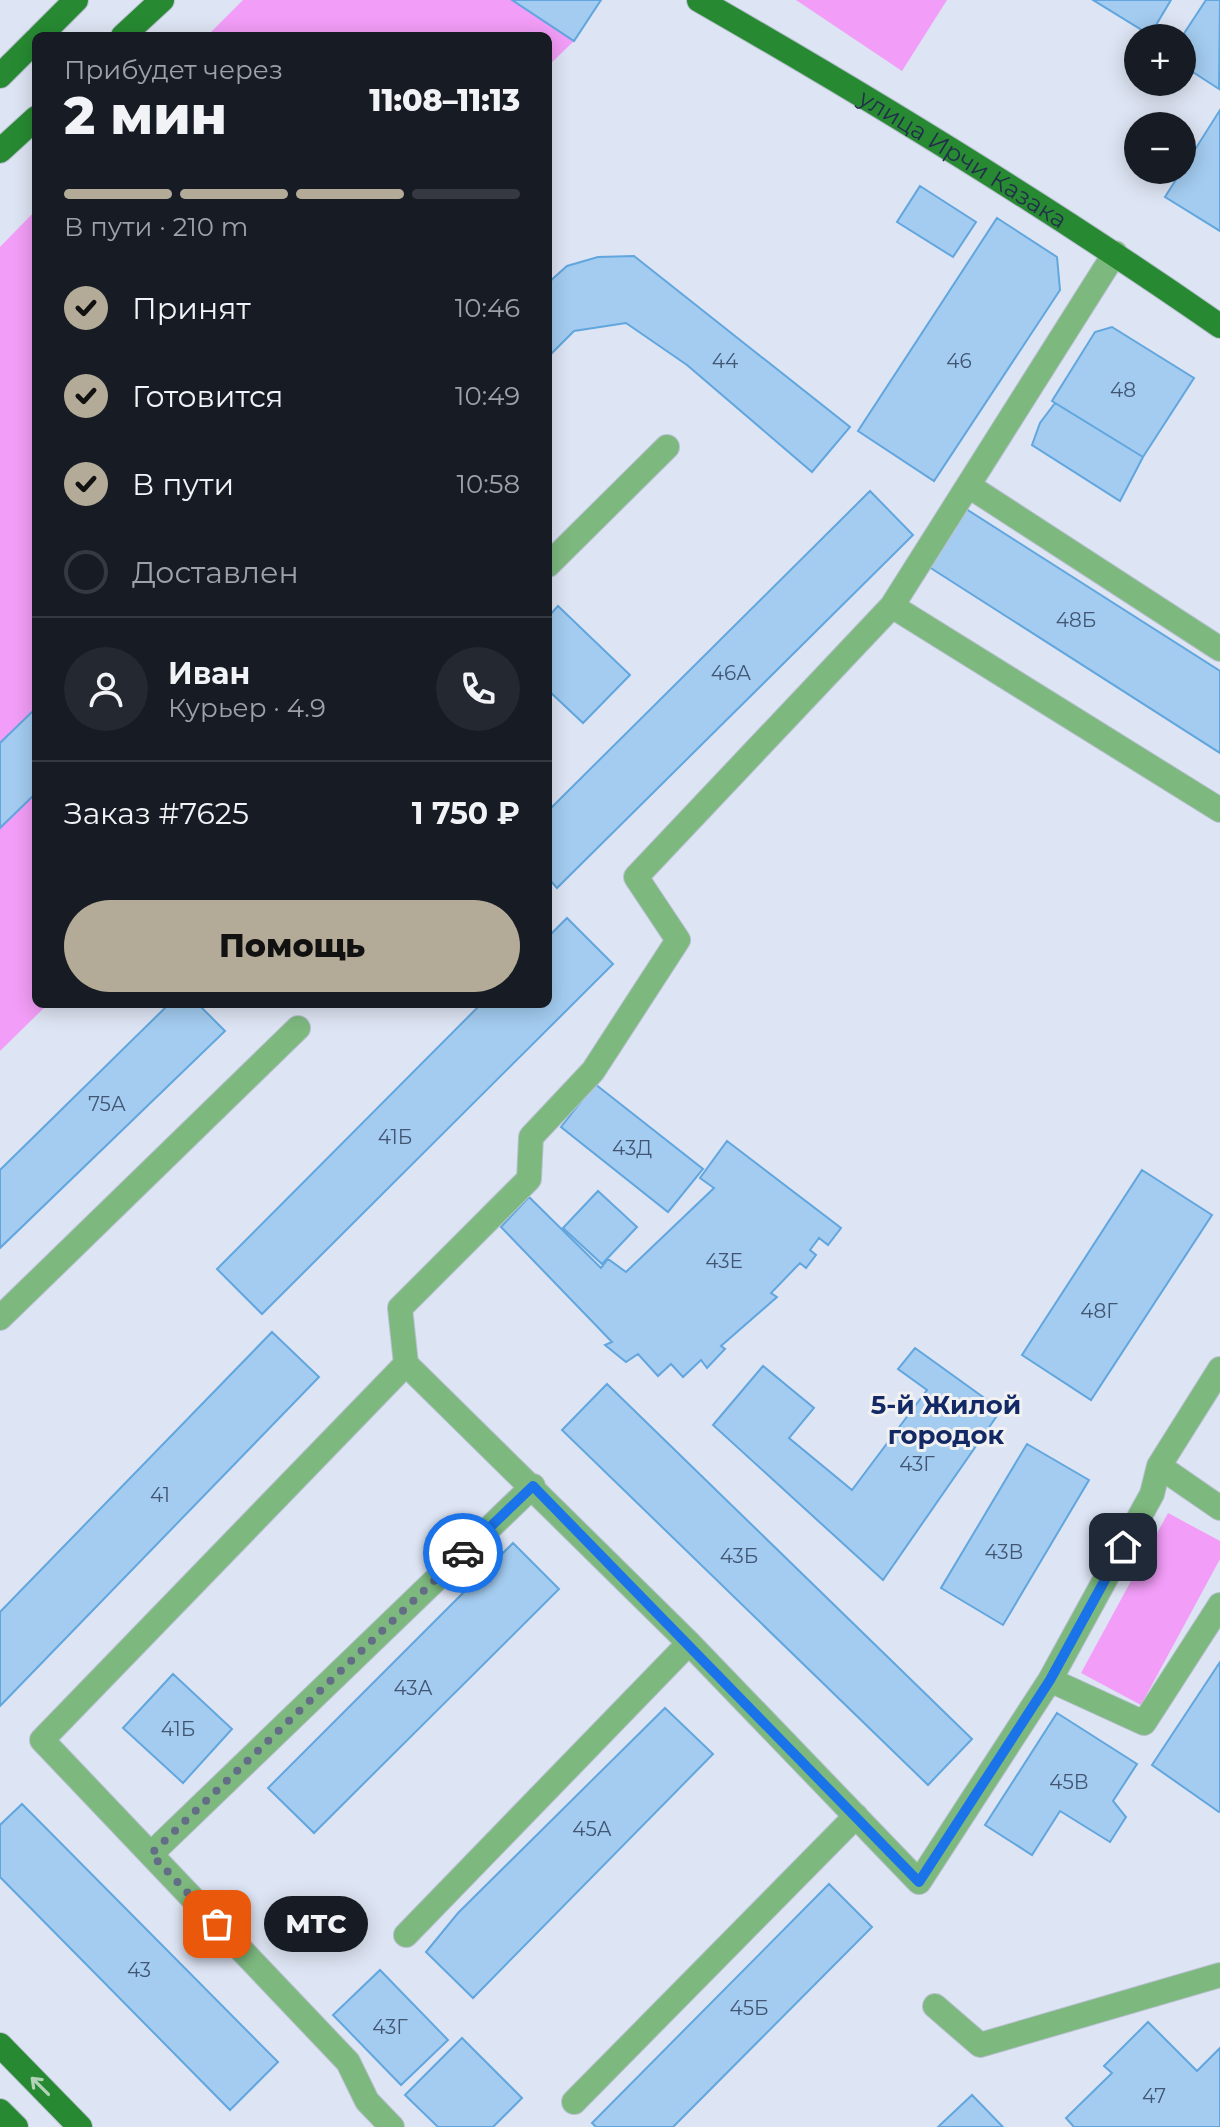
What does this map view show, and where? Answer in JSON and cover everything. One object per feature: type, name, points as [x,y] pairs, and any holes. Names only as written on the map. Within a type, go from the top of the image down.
[{"type":"main road","points":[[44,32],[76,0]]},
{"type":"main road","points":[[127,32],[162,0]]},
{"type":"main road","name":"улица Ирчи Казака","points":[[699,0],[859,92],[1115,253],[1220,326]]},
{"type":"main road","points":[[0,76],[32,44]]},
{"type":"main road","points":[[0,151],[32,122]]},
{"type":"main road","points":[[0,2045],[80,2127]]},
{"type":"main road","points":[[0,2111],[16,2127]]},
{"type":"street","points":[[1115,253],[892,606],[636,877],[678,940],[593,1071],[531,1137],[529,1179],[400,1308],[406,1364],[689,1643],[919,1882],[1050,1680],[1152,1494],[1159,1466],[1220,1369]]},
{"type":"street","points":[[552,561],[667,447]]},
{"type":"street","points":[[969,486],[1220,649]]},
{"type":"street","points":[[892,606],[1220,810]]},
{"type":"street","points":[[0,1318],[298,1028]]},
{"type":"street","points":[[392,2127],[367,2101],[348,2062],[42,1740],[406,1364]]},
{"type":"street","points":[[1159,1466],[1220,1508]]},
{"type":"street","points":[[151,1854],[533,1486]]},
{"type":"street","points":[[1050,1680],[1144,1723],[1220,1605]]},
{"type":"street","points":[[406,1935],[689,1643]]},
{"type":"street","points":[[574,2102],[856,1816]]},
{"type":"street","points":[[935,2006],[980,2045],[1220,1975]]},
{"type":"shaded area","points":[[243,0],[512,0],[574,41],[552,62],[552,32],[211,32]]},
{"type":"shaded area","points":[[796,0],[947,0],[902,71]]},
{"type":"shaded area","points":[[32,214],[32,1008],[44,1008],[0,1051],[0,247]]},
{"type":"shaded area","points":[[1168,1513],[1220,1541],[1220,1559],[1141,1705],[1081,1673]]},
{"type":"building","points":[[512,0],[601,0],[574,41]]},
{"type":"building","points":[[1093,0],[1171,0],[1157,24],[1132,24]]},
{"type":"building","points":[[1206,0],[1220,0],[1219,89],[1196,74],[1196,24],[1190,24]]},
{"type":"building","points":[[1220,110],[1220,231],[1165,197],[1173,184],[1196,184],[1196,148]]},
{"type":"building","points":[[920,186],[976,222],[953,257],[897,222]]},
{"type":"building","points":[[997,218],[1057,257],[1060,290],[934,481],[858,431]]},
{"type":"building","points":[[634,256],[850,427],[812,472],[687,365],[626,323],[574,331],[552,353],[552,279],[567,266],[598,257]]},
{"type":"building","points":[[1112,327],[1194,378],[1143,457],[1052,401],[1095,332]]},
{"type":"building","points":[[1055,403],[1143,457],[1120,501],[1032,445],[1040,423]]},
{"type":"building","points":[[870,491],[913,535],[557,888],[552,882],[552,807]]},
{"type":"building","points":[[963,507],[1220,671],[1220,753],[926,565]]},
{"type":"building","points":[[558,606],[630,675],[583,723],[552,694],[552,613]]},
{"type":"building","points":[[32,712],[32,797],[0,828],[0,743]]},
{"type":"building","points":[[567,918],[613,964],[262,1314],[217,1269],[477,1008],[552,1008],[552,933]]},
{"type":"building","points":[[165,1008],[202,1008],[225,1031],[0,1248],[0,1170]]},
{"type":"building","points":[[595,1084],[703,1169],[668,1212],[561,1127]]},
{"type":"building","points":[[727,1141],[841,1228],[828,1245],[819,1238],[810,1250],[816,1255],[806,1268],[800,1263],[771,1293],[777,1297],[721,1346],[725,1349],[707,1368],[701,1360],[683,1377],[671,1364],[658,1376],[638,1354],[626,1362],[605,1345],[612,1342],[501,1227],[529,1197],[601,1268],[608,1259],[626,1272],[714,1188],[700,1178]]},
{"type":"building","points":[[1142,1170],[1212,1215],[1091,1400],[1022,1355]]},
{"type":"building","points":[[598,1191],[637,1227],[602,1264],[563,1228]]},
{"type":"building","points":[[272,1332],[319,1377],[0,1706],[0,1612]]},
{"type":"building","points":[[915,1348],[1001,1410],[883,1580],[713,1425],[763,1366],[814,1408],[789,1438],[852,1490],[927,1390],[898,1369]]},
{"type":"building","points":[[607,1384],[972,1739],[928,1785],[562,1430]]},
{"type":"building","points":[[1027,1444],[1089,1480],[1003,1625],[941,1588]]},
{"type":"building","points":[[513,1543],[559,1589],[314,1833],[268,1788]]},
{"type":"building","points":[[1220,1662],[1220,1811],[1219,1812],[1152,1765]]},
{"type":"building","points":[[173,1674],[232,1729],[183,1783],[123,1728]]},
{"type":"building","points":[[665,1708],[713,1754],[473,1998],[426,1952],[458,1913]]},
{"type":"building","points":[[1057,1713],[1137,1764],[1113,1801],[1126,1817],[1110,1842],[1060,1811],[1032,1855],[985,1825]]},
{"type":"building","points":[[22,1804],[278,2062],[230,2110],[0,1877],[0,1825]]},
{"type":"building","points":[[829,1884],[872,1927],[673,2127],[596,2127],[592,2123]]},
{"type":"building","points":[[380,1970],[448,2040],[401,2085],[333,2015]]},
{"type":"building","points":[[1148,2022],[1197,2071],[1220,2048],[1220,2127],[1074,2127],[1066,2118],[1112,2073],[1104,2066]]},
{"type":"building","points":[[462,2038],[522,2098],[493,2127],[438,2127],[405,2095]]},
{"type":"building","points":[[972,2095],[1003,2127],[938,2127]]},
{"type":"building","points":[[972,2095],[1003,2127],[938,2127]]},
{"type":"way so far","points":[[217,1924],[151,1854],[463,1553]]},
{"type":"place","name":"МТС","points":[[217,1924]]},
{"type":"district","name":"5-й Жилой городок","points":[[946,1420]]},
{"type":"route","points":[[463,1553],[533,1486],[919,1882],[1050,1680],[1123,1547]]}]
